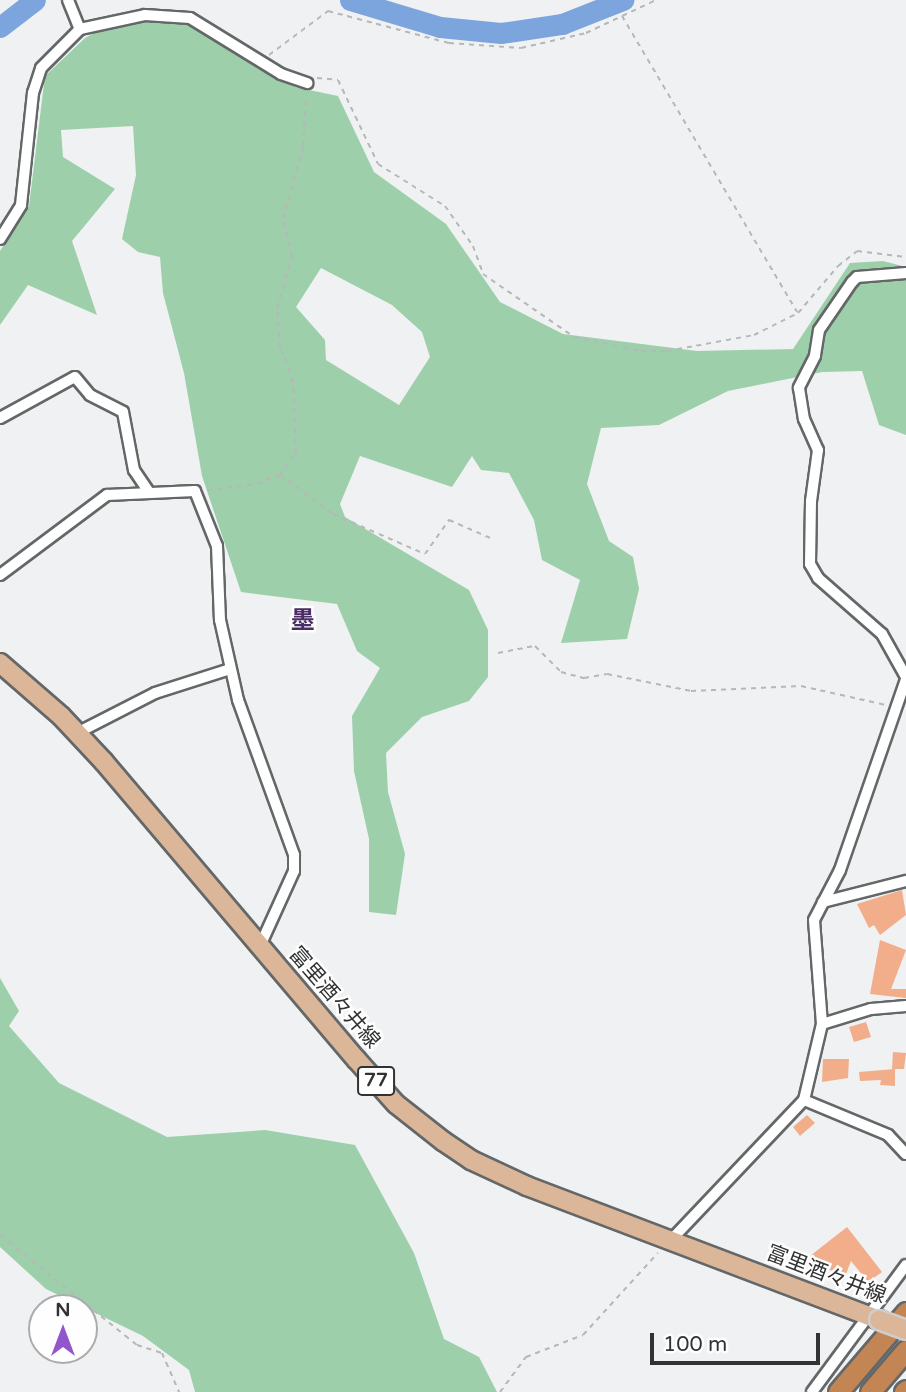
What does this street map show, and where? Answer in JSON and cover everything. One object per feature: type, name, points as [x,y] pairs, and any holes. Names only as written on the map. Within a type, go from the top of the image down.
[{"type":"highway","points":[[838,1392],[906,1312]]},
{"type":"highway","points":[[870,1392],[906,1350]]},
{"type":"main road","name":"富里酒々井線","points":[[0,663],[77,733],[397,1104],[443,1141],[471,1160],[527,1186],[906,1330]]},
{"type":"street","points":[[68,0],[80,29]]},
{"type":"street","points":[[0,239],[21,205],[33,93],[41,68],[80,29],[145,15],[190,18],[260,62],[307,83]]},
{"type":"street","points":[[671,1240],[804,1100],[822,1024],[813,938],[814,920],[840,870],[906,678],[882,634],[818,578],[810,564],[811,501],[818,450],[804,419],[799,388],[815,356],[819,330],[852,282],[857,277],[906,273]]},
{"type":"street","points":[[0,418],[75,377],[90,395],[122,412],[134,470],[149,492]]},
{"type":"street","points":[[0,575],[107,495],[195,491],[218,547],[220,620],[230,669],[254,752],[294,855],[294,871],[260,946]]},
{"type":"street","points":[[77,733],[155,693],[230,669]]},
{"type":"street","points":[[823,902],[906,881]]},
{"type":"street","points":[[822,1024],[871,1009],[906,1006]]},
{"type":"street","points":[[804,1100],[888,1135],[906,1154]]},
{"type":"street","points":[[812,1392],[875,1318],[906,1265]]},
{"type":"path","points":[[260,62],[328,11],[480,48],[554,43],[656,0]]},
{"type":"path","points":[[195,491],[257,484],[279,475],[296,453],[293,382],[280,347],[277,308],[292,256],[283,219],[303,146],[307,83],[320,76],[338,80],[378,164],[445,206],[473,246],[483,274],[552,326],[574,337],[641,351],[667,351],[754,335],[797,313],[622,16]]},
{"type":"path","points":[[279,475],[333,514],[425,554],[449,520],[493,539]]},
{"type":"path","points":[[498,653],[535,646],[561,672],[584,678],[607,674],[691,691],[801,686],[897,709]]},
{"type":"path","points":[[0,1236],[137,1345],[162,1353],[179,1392]]},
{"type":"path","points":[[500,1392],[526,1357],[583,1335],[671,1240]]},
{"type":"green space","points":[[143,7],[232,37],[295,87],[338,96],[374,172],[446,224],[500,302],[563,334],[697,351],[793,349],[850,263],[883,261],[906,267],[906,435],[879,425],[862,371],[822,372],[728,391],[659,425],[601,428],[587,484],[609,541],[633,557],[639,589],[627,639],[561,643],[580,580],[542,560],[534,520],[509,473],[481,470],[472,456],[452,487],[360,456],[340,504],[345,517],[469,590],[488,630],[488,677],[469,701],[422,717],[386,753],[388,792],[405,854],[396,915],[369,912],[369,839],[354,771],[352,716],[380,668],[357,651],[337,604],[241,592],[202,476],[184,373],[163,293],[160,257],[138,252],[122,239],[136,175],[133,126],[61,130],[63,157],[115,189],[72,241],[97,315],[28,285],[0,325],[0,251],[29,206],[45,76],[85,38]],"holes":[[[321,268],[392,305],[422,332],[430,357],[399,405],[326,360],[325,340],[296,307]]]},
{"type":"green space","points":[[0,978],[19,1011],[9,1026],[59,1083],[167,1137],[265,1130],[355,1145],[414,1253],[444,1339],[479,1357],[497,1392],[195,1392],[189,1370],[143,1336],[98,1314],[98,1294],[56,1294],[46,1289],[0,1247]]},
{"type":"building","points":[[902,890],[906,915],[880,935],[874,925],[869,928],[857,904]]},
{"type":"building","points":[[880,940],[906,950],[891,989],[906,989],[906,998],[870,994]]},
{"type":"building","points":[[866,1022],[871,1037],[854,1042],[849,1027]]},
{"type":"building","points":[[893,1052],[906,1053],[904,1069],[892,1069]]},
{"type":"building","points":[[823,1059],[849,1059],[848,1078],[822,1082]]},
{"type":"building","points":[[895,1069],[895,1086],[880,1085],[881,1080],[860,1081],[859,1072]]},
{"type":"building","points":[[807,1115],[815,1123],[800,1136],[793,1127]]},
{"type":"building","points":[[847,1227],[882,1272],[868,1282],[851,1261],[846,1274],[801,1263]]},
{"type":"waterway","points":[[0,27],[35,0]]},
{"type":"waterway","points":[[350,0],[440,27],[501,33],[562,24],[623,0]]},
{"type":"district","name":"墨","points":[[303,621]]}]
